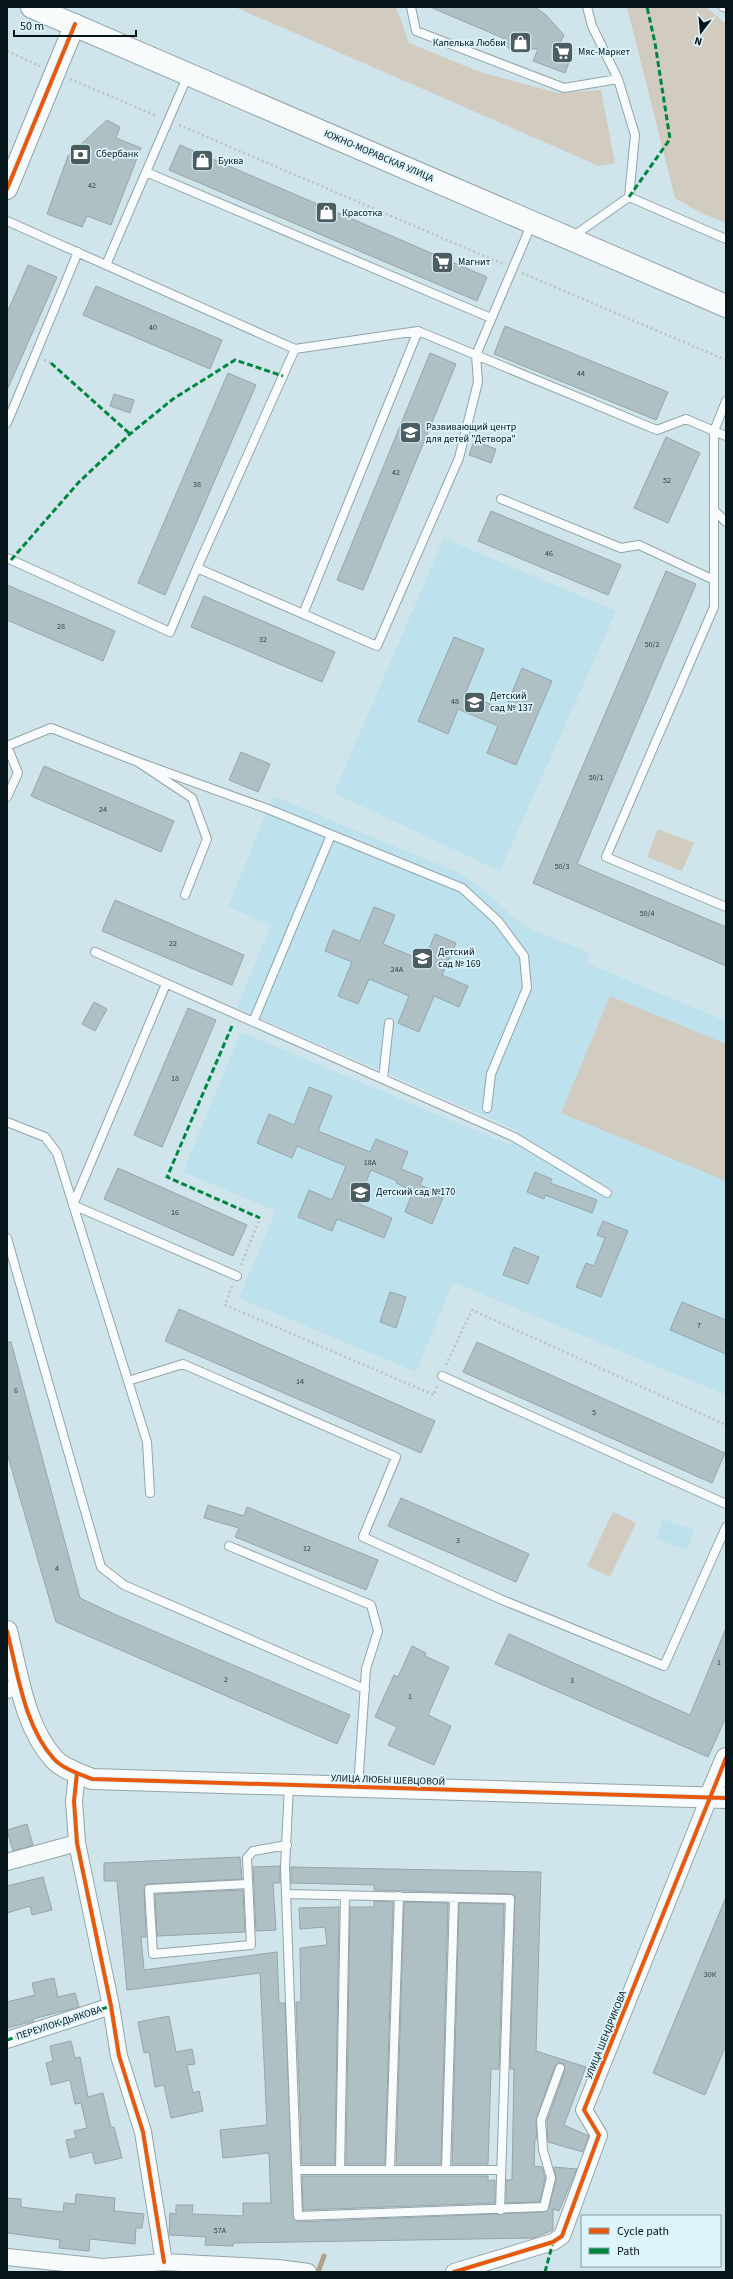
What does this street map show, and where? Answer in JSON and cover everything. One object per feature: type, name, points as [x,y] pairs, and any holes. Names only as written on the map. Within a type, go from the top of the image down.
[{"type":"main road","name":"ЮЖНО-МОРАВСКАЯ УЛИЦА","points":[[32,7],[75,24],[726,306]]},
{"type":"street","points":[[7,189],[75,24]]},
{"type":"street","points":[[7,1631],[14,1688]]},
{"type":"street","name":"УЛИЦА ЛЮБЫ ШЕВЦОВОЙ","points":[[14,1688],[35,1733],[55,1760],[77,1773],[92,1779],[718,1798]]},
{"type":"street","name":"УЛИЦА ШЕНДРИКОВА","points":[[454,2272],[553,2242],[562,2236],[599,2135],[584,2110],[718,1798],[726,1758]]},
{"type":"street","points":[[77,1773],[74,1801],[77,1843],[111,2006],[119,2056],[143,2132],[164,2262]]},
{"type":"street","points":[[7,1862],[77,1843]]},
{"type":"street","name":"ПЕРЕУЛОК ДЬЯКОВА","points":[[7,2040],[111,2006]]},
{"type":"street","points":[[7,2257],[103,2267],[164,2262],[278,2268],[308,2272]]},
{"type":"lane","points":[[411,7],[416,31],[564,88],[618,79]]},
{"type":"lane","points":[[569,239],[629,196],[635,135],[618,79],[592,26],[586,7]]},
{"type":"lane","points":[[722,7],[726,8]]},
{"type":"lane","points":[[106,265],[188,74]]},
{"type":"lane","points":[[146,172],[491,318]]},
{"type":"lane","points":[[629,196],[726,240]]},
{"type":"lane","points":[[7,222],[295,349],[418,331],[657,430],[686,419],[726,436]]},
{"type":"lane","points":[[197,568],[377,646],[458,458],[478,382],[476,355],[532,223]]},
{"type":"lane","points":[[7,424],[78,252]]},
{"type":"lane","points":[[303,614],[418,331]]},
{"type":"lane","points":[[7,558],[170,632],[295,349]]},
{"type":"lane","points":[[726,401],[714,431],[714,607],[606,857],[726,906]]},
{"type":"lane","points":[[501,499],[621,548],[639,545],[714,580]]},
{"type":"lane","points":[[714,510],[726,522]]},
{"type":"lane","points":[[7,797],[18,773],[7,746],[51,728],[331,835],[462,888],[498,921],[524,956],[527,988],[491,1074],[487,1108]]},
{"type":"lane","points":[[138,762],[192,798],[207,839],[185,895]]},
{"type":"lane","points":[[253,1022],[331,835]]},
{"type":"lane","points":[[95,952],[514,1137],[607,1193]]},
{"type":"lane","points":[[73,1206],[166,984]]},
{"type":"lane","points":[[382,1079],[389,1022]]},
{"type":"lane","points":[[7,1122],[45,1137],[57,1153],[147,1442],[150,1493]]},
{"type":"lane","points":[[73,1206],[237,1276]]},
{"type":"lane","points":[[7,1238],[101,1567],[124,1585],[365,1689]]},
{"type":"lane","points":[[128,1381],[183,1364],[396,1457],[362,1537],[500,1599],[664,1666],[726,1527]]},
{"type":"lane","points":[[442,1376],[726,1504]]},
{"type":"lane","points":[[229,1546],[371,1605],[378,1631],[366,1669],[358,1787]]},
{"type":"lane","points":[[289,1786],[286,1846],[286,1894],[298,2216],[500,2210],[544,2207],[551,2178],[543,2150],[541,2120],[560,2068]]},
{"type":"lane","points":[[248,1884],[149,1889],[153,1954],[251,1945],[247,1858],[253,1852],[286,1846]]},
{"type":"lane","points":[[286,1894],[510,1899],[500,2210]]},
{"type":"lane","points":[[340,2170],[345,1895]]},
{"type":"lane","points":[[390,2170],[399,1896]]},
{"type":"lane","points":[[446,2170],[454,1898]]},
{"type":"lane","points":[[297,2170],[501,2170]]},
{"type":"path","points":[[7,51],[726,360]]},
{"type":"path","points":[[260,1218],[225,1305],[434,1395],[472,1310],[726,1424]]},
{"type":"shaded area","points":[[235,7],[396,7],[409,43],[480,72],[558,93],[601,90],[615,163],[599,166]]},
{"type":"shaded area","points":[[627,7],[706,7],[726,24],[726,223],[699,212],[675,198]]},
{"type":"shaded area","name":"Детский сад № 137","points":[[444,538],[616,611],[500,871],[334,793]]},
{"type":"shaded area","points":[[273,796],[464,875],[494,899],[522,925],[590,953],[586,963],[726,1021],[726,1395],[453,1282],[416,1372],[239,1298],[276,1211],[183,1172],[241,1032],[510,1145],[517,1130],[237,1008],[271,925],[228,907]]},
{"type":"shaded area","points":[[658,829],[694,843],[682,871],[647,857]]},
{"type":"shaded area","points":[[610,996],[726,1044],[726,1181],[561,1113]]},
{"type":"shaded area","points":[[613,1512],[636,1523],[610,1577],[587,1566]]},
{"type":"shaded area","points":[[663,1519],[694,1530],[687,1550],[656,1539]]},
{"type":"building","points":[[430,7],[535,7],[546,15],[564,35],[561,41],[569,62],[565,73],[533,61],[538,49],[510,49],[505,45],[503,38]]},
{"type":"building","points":[[107,120],[120,127],[116,138],[141,148],[111,225],[87,216],[82,227],[47,214],[68,156]]},
{"type":"building","points":[[180,145],[487,277],[477,301],[169,170]]},
{"type":"building","points":[[28,265],[57,277],[7,390],[7,313]]},
{"type":"building","points":[[96,286],[222,340],[210,369],[83,315]]},
{"type":"building","points":[[505,326],[668,392],[656,420],[494,354]]},
{"type":"building","points":[[430,353],[456,364],[363,590],[337,580]]},
{"type":"building","points":[[228,373],[256,385],[165,595],[138,583]]},
{"type":"building","points":[[114,394],[134,400],[130,413],[110,406]]},
{"type":"building","points":[[666,437],[700,453],[668,523],[634,508]]},
{"type":"building","points":[[474,441],[496,449],[491,463],[469,455]]},
{"type":"building","points":[[491,511],[621,565],[608,595],[478,541]]},
{"type":"building","points":[[666,571],[696,584],[577,864],[726,927],[726,966],[533,883]]},
{"type":"building","points":[[7,585],[115,631],[103,661],[7,620]]},
{"type":"building","points":[[204,596],[335,652],[322,682],[191,627]]},
{"type":"building","points":[[454,637],[484,649],[465,694],[505,710],[522,668],[552,681],[516,765],[487,753],[498,726],[458,709],[448,734],[418,721]]},
{"type":"building","points":[[241,752],[270,764],[258,792],[229,780]]},
{"type":"building","points":[[44,766],[174,821],[161,852],[31,796]]},
{"type":"building","points":[[115,900],[244,955],[232,985],[102,931]]},
{"type":"building","points":[[374,907],[395,915],[383,944],[424,961],[435,934],[456,943],[442,975],[468,986],[459,1007],[434,996],[419,1032],[398,1023],[409,996],[369,979],[358,1004],[338,996],[352,962],[325,951],[333,930],[360,941]]},
{"type":"building","points":[[94,1002],[107,1009],[95,1031],[82,1024]]},
{"type":"building","points":[[188,1008],[216,1020],[162,1147],[134,1135]]},
{"type":"building","name":"Детский сад №170","points":[[309,1087],[332,1096],[318,1131],[370,1152],[376,1139],[408,1152],[401,1169],[423,1178],[420,1185],[444,1195],[432,1224],[405,1212],[413,1191],[396,1183],[397,1181],[371,1170],[357,1203],[392,1218],[384,1238],[337,1219],[332,1231],[298,1217],[309,1190],[332,1200],[346,1166],[297,1146],[292,1158],[257,1143],[269,1114],[294,1125]]},
{"type":"building","points":[[118,1168],[247,1225],[233,1256],[104,1199]]},
{"type":"building","points":[[535,1172],[552,1179],[550,1183],[597,1200],[592,1213],[545,1195],[544,1199],[527,1192]]},
{"type":"building","points":[[603,1221],[628,1231],[601,1297],[576,1287],[586,1263],[594,1266],[605,1238],[597,1235]]},
{"type":"building","points":[[514,1247],[539,1257],[528,1284],[503,1275]]},
{"type":"building","points":[[390,1292],[406,1297],[396,1328],[380,1322]]},
{"type":"building","points":[[682,1302],[726,1320],[726,1354],[670,1330]]},
{"type":"building","points":[[179,1309],[435,1421],[421,1453],[165,1341]]},
{"type":"building","points":[[7,1342],[11,1342],[80,1598],[350,1715],[337,1744],[56,1622],[7,1453]]},
{"type":"building","points":[[477,1342],[725,1453],[712,1483],[463,1372]]},
{"type":"building","points":[[401,1498],[529,1554],[516,1582],[388,1526]]},
{"type":"building","points":[[208,1505],[244,1516],[247,1507],[378,1560],[366,1590],[235,1537],[239,1528],[204,1518]]},
{"type":"building","points":[[726,1628],[726,1717],[708,1757],[495,1664],[509,1634],[690,1715]]},
{"type":"building","points":[[412,1646],[426,1653],[425,1656],[449,1667],[428,1715],[451,1726],[434,1765],[388,1745],[397,1727],[375,1717],[394,1675],[398,1677]]},
{"type":"building","points":[[27,1824],[33,1845],[13,1851],[7,1830]]},
{"type":"building","points":[[240,1857],[242,1879],[149,1884],[144,1886],[146,1937],[141,1937],[144,1970],[277,1952],[279,2003],[285,2003],[294,2219],[298,2222],[544,2212],[549,2208],[556,2179],[554,2167],[577,2169],[559,2211],[553,2209],[553,2230],[534,2238],[233,2243],[233,2246],[205,2245],[206,2237],[169,2235],[170,2213],[176,2214],[176,2205],[193,2205],[192,2214],[243,2216],[243,2203],[271,2203],[269,2153],[223,2158],[220,2130],[267,2125],[260,1973],[127,1990],[117,1881],[104,1881],[104,1863]]},
{"type":"building","points":[[280,1866],[280,1883],[273,1883],[276,1930],[256,1931],[253,1867]]},
{"type":"building","points":[[291,1867],[541,1872],[536,2051],[586,2067],[564,2125],[589,2136],[583,2152],[548,2142],[547,2121],[565,2070],[564,2064],[559,2063],[555,2066],[536,2120],[537,2139],[535,2138],[534,2166],[542,2167],[545,2178],[540,2202],[506,2203],[506,2180],[512,2180],[514,2069],[510,2069],[515,1896],[510,1894],[374,1890],[374,1885],[291,1883]]},
{"type":"building","points":[[43,1877],[52,1910],[32,1915],[30,1906],[7,1913],[7,1886]]},
{"type":"building","points":[[243,1890],[245,1932],[157,1936],[155,1894]]},
{"type":"building","points":[[726,1897],[726,2045],[705,2095],[653,2073]]},
{"type":"building","points":[[374,1901],[393,1902],[385,2164],[346,2164],[350,1907],[374,1907]]},
{"type":"building","points":[[404,1902],[448,1903],[441,2164],[396,2164]]},
{"type":"building","points":[[459,1903],[504,1904],[499,2069],[491,2069],[488,2164],[452,2164]]},
{"type":"building","points":[[339,1907],[335,2164],[302,2164],[296,2002],[301,2002],[300,1948],[327,1945],[325,1927],[300,1929],[299,1908]]},
{"type":"building","points":[[54,1978],[58,1997],[75,1993],[79,2007],[33,2019],[34,2021],[7,2028],[7,2002],[35,1995],[32,1983]]},
{"type":"building","points":[[169,2016],[176,2052],[192,2049],[195,2064],[187,2065],[193,2093],[199,2091],[203,2111],[171,2118],[164,2085],[155,2087],[149,2052],[144,2053],[138,2022]]},
{"type":"building","points":[[71,2041],[75,2058],[80,2057],[88,2097],[103,2093],[111,2128],[114,2127],[122,2158],[95,2164],[92,2152],[70,2158],[66,2140],[76,2138],[74,2131],[87,2128],[81,2103],[75,2104],[70,2080],[51,2085],[46,2063],[53,2061],[50,2046]]},
{"type":"building","points":[[302,2176],[488,2176],[488,2181],[495,2180],[495,2203],[303,2210]]},
{"type":"building","points":[[76,2194],[115,2198],[114,2211],[144,2214],[142,2228],[136,2228],[135,2244],[90,2239],[89,2251],[59,2248],[60,2240],[7,2233],[7,2198],[21,2199],[21,2207],[63,2212],[64,2203],[75,2204]]},
{"type":"waterway","points":[[318,2272],[324,2256]]},
{"type":"marked path","points":[[629,197],[670,139],[655,43],[647,7]]},
{"type":"marked path","points":[[11,560],[79,482],[130,434],[173,399],[235,360],[283,376]]},
{"type":"marked path","points":[[51,363],[130,434]]},
{"type":"marked path","points":[[232,1026],[167,1177],[260,1218]]},
{"type":"marked path","points":[[7,2040],[111,2006]]},
{"type":"marked path","points":[[545,2272],[553,2242]]},
{"type":"cycle path","points":[[7,189],[75,24]]},
{"type":"cycle path","points":[[7,1631],[23,1698],[29,1715],[44,1746],[54,1759],[62,1766],[92,1779],[726,1798]]},
{"type":"cycle path","points":[[454,2272],[553,2242],[562,2236],[599,2135],[584,2110],[726,1758]]},
{"type":"cycle path","points":[[77,1773],[74,1801],[77,1843],[111,2006],[119,2056],[143,2132],[164,2262]]},
{"type":"place","name":"Капелька Любви","points":[[521,43]]},
{"type":"place","name":"Мяс-Маркет","points":[[562,52]]},
{"type":"place","name":"Сбербанк","points":[[80,154]]},
{"type":"place","name":"Буква","points":[[202,161]]},
{"type":"place","name":"Красотка","points":[[326,213]]},
{"type":"place","name":"Магнит","points":[[442,262]]},
{"type":"place","name":"Развивающий центр для детей \"Детвора\"","points":[[410,433]]},
{"type":"place","name":"Детский сад № 137","points":[[474,702]]},
{"type":"place","name":"Детский сад № 169","points":[[423,958]]},
{"type":"place","name":"Детский сад №170","points":[[360,1192]]}]
